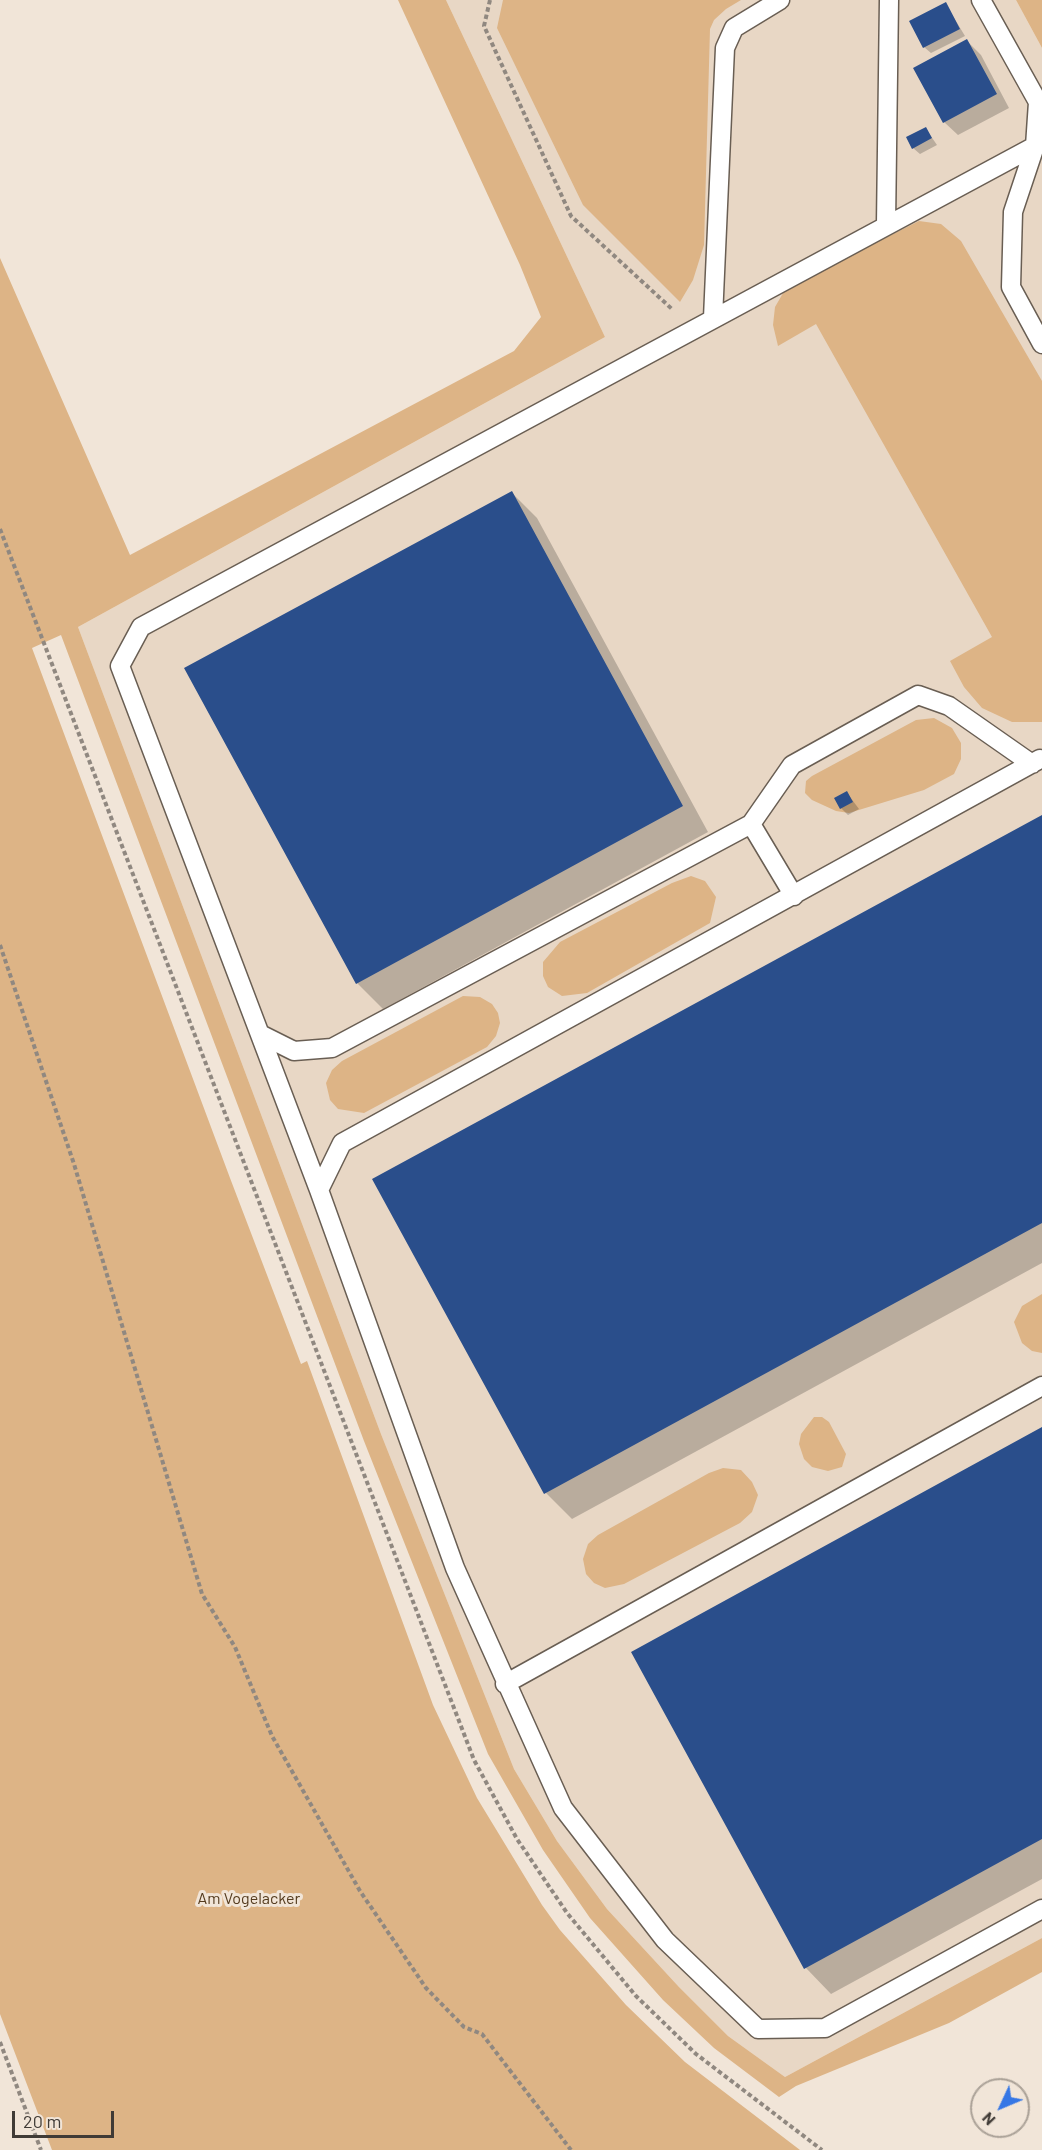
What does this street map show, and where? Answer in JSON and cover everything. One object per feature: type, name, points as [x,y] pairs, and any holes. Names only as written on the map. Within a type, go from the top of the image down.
[{"type":"lane","points":[[713,318],[725,48],[734,28],[780,0]]},
{"type":"lane","points":[[886,224],[889,0]]},
{"type":"lane","points":[[981,0],[1038,102],[1035,146],[1013,212],[1011,287],[1042,344]]},
{"type":"lane","points":[[1035,146],[886,224],[141,627],[120,666],[319,1190],[455,1569],[563,1808],[664,1940],[758,2029],[825,2028],[1042,1909]]},
{"type":"lane","points":[[260,1034],[294,1051],[332,1048],[751,824],[792,765],[918,695],[949,706],[1037,761],[342,1143],[319,1190]]},
{"type":"lane","points":[[751,824],[794,896]]},
{"type":"lane","points":[[505,1684],[1042,1386]]},
{"type":"path","points":[[490,0],[484,26],[571,216],[693,329]]},
{"type":"path","points":[[0,529],[474,1760],[517,1839],[567,1913],[636,1996],[696,2054],[822,2150]]},
{"type":"path","points":[[0,945],[74,1164],[202,1594],[235,1647],[272,1736],[367,1900],[426,1988],[464,2027],[482,2034],[571,2150]]},
{"type":"path","points":[[0,2042],[41,2150]]},
{"type":"shaded area","points":[[446,0],[1016,0],[1042,48],[1042,1938],[785,2077],[728,2036],[607,1909],[557,1841],[514,1769],[381,1434],[78,627],[605,337]]},
{"type":"green space","name":"Am Vogelacker","points":[[398,0],[446,0],[605,337],[78,627],[381,1434],[514,1769],[557,1841],[607,1909],[679,1987],[728,2036],[785,2077],[1042,1938],[1042,1972],[949,2023],[796,2086],[779,2097],[714,2048],[663,2000],[590,1918],[543,1850],[488,1754],[364,1441],[61,635],[32,648],[301,1364],[307,1361],[433,1705],[477,1798],[542,1905],[560,1930],[626,2005],[685,2062],[800,2150],[52,2150],[0,2014],[0,258],[130,555],[514,351],[541,317],[520,265]]},
{"type":"green space","points":[[503,0],[741,0],[714,20],[710,29],[704,245],[693,280],[680,302],[583,205],[497,28]]},
{"type":"green space","points":[[1016,0],[1042,0],[1042,48]]},
{"type":"green space","points":[[919,221],[941,224],[961,241],[1042,381],[1042,722],[1012,722],[982,708],[964,687],[950,661],[992,637],[816,324],[778,346],[773,325],[775,307],[786,288]]},
{"type":"green space","points":[[934,718],[952,728],[961,743],[961,759],[954,774],[924,790],[849,813],[836,811],[812,800],[805,793],[806,781],[812,776],[916,720]]},
{"type":"green space","points":[[691,876],[705,881],[716,897],[710,923],[587,993],[562,996],[548,987],[543,976],[543,962],[560,942],[672,883]]},
{"type":"green space","points":[[463,996],[480,997],[492,1004],[498,1013],[500,1023],[496,1036],[487,1047],[364,1113],[338,1109],[330,1100],[326,1083],[332,1070],[342,1061]]},
{"type":"green space","points":[[1042,1294],[1042,1353],[1032,1351],[1022,1343],[1014,1322],[1022,1306]]},
{"type":"green space","points":[[814,1417],[822,1417],[829,1422],[846,1454],[842,1467],[828,1471],[812,1467],[804,1459],[799,1444],[801,1434]]},
{"type":"green space","points":[[723,1468],[741,1470],[752,1482],[758,1495],[752,1512],[740,1523],[624,1584],[605,1588],[594,1583],[586,1574],[583,1559],[588,1544],[598,1535],[709,1473]]},
{"type":"building","points":[[946,2],[960,29],[923,48],[909,21]]},
{"type":"building","points":[[967,39],[997,94],[943,123],[913,68]]},
{"type":"building","points":[[926,127],[932,138],[912,149],[906,137]]},
{"type":"building","points":[[512,491],[683,806],[356,984],[184,668]]},
{"type":"building","points":[[847,791],[853,802],[840,809],[834,798]]},
{"type":"building","points":[[1042,815],[1042,1223],[544,1494],[372,1179]]},
{"type":"building","points":[[1042,1427],[1042,1839],[804,1969],[631,1652]]}]
